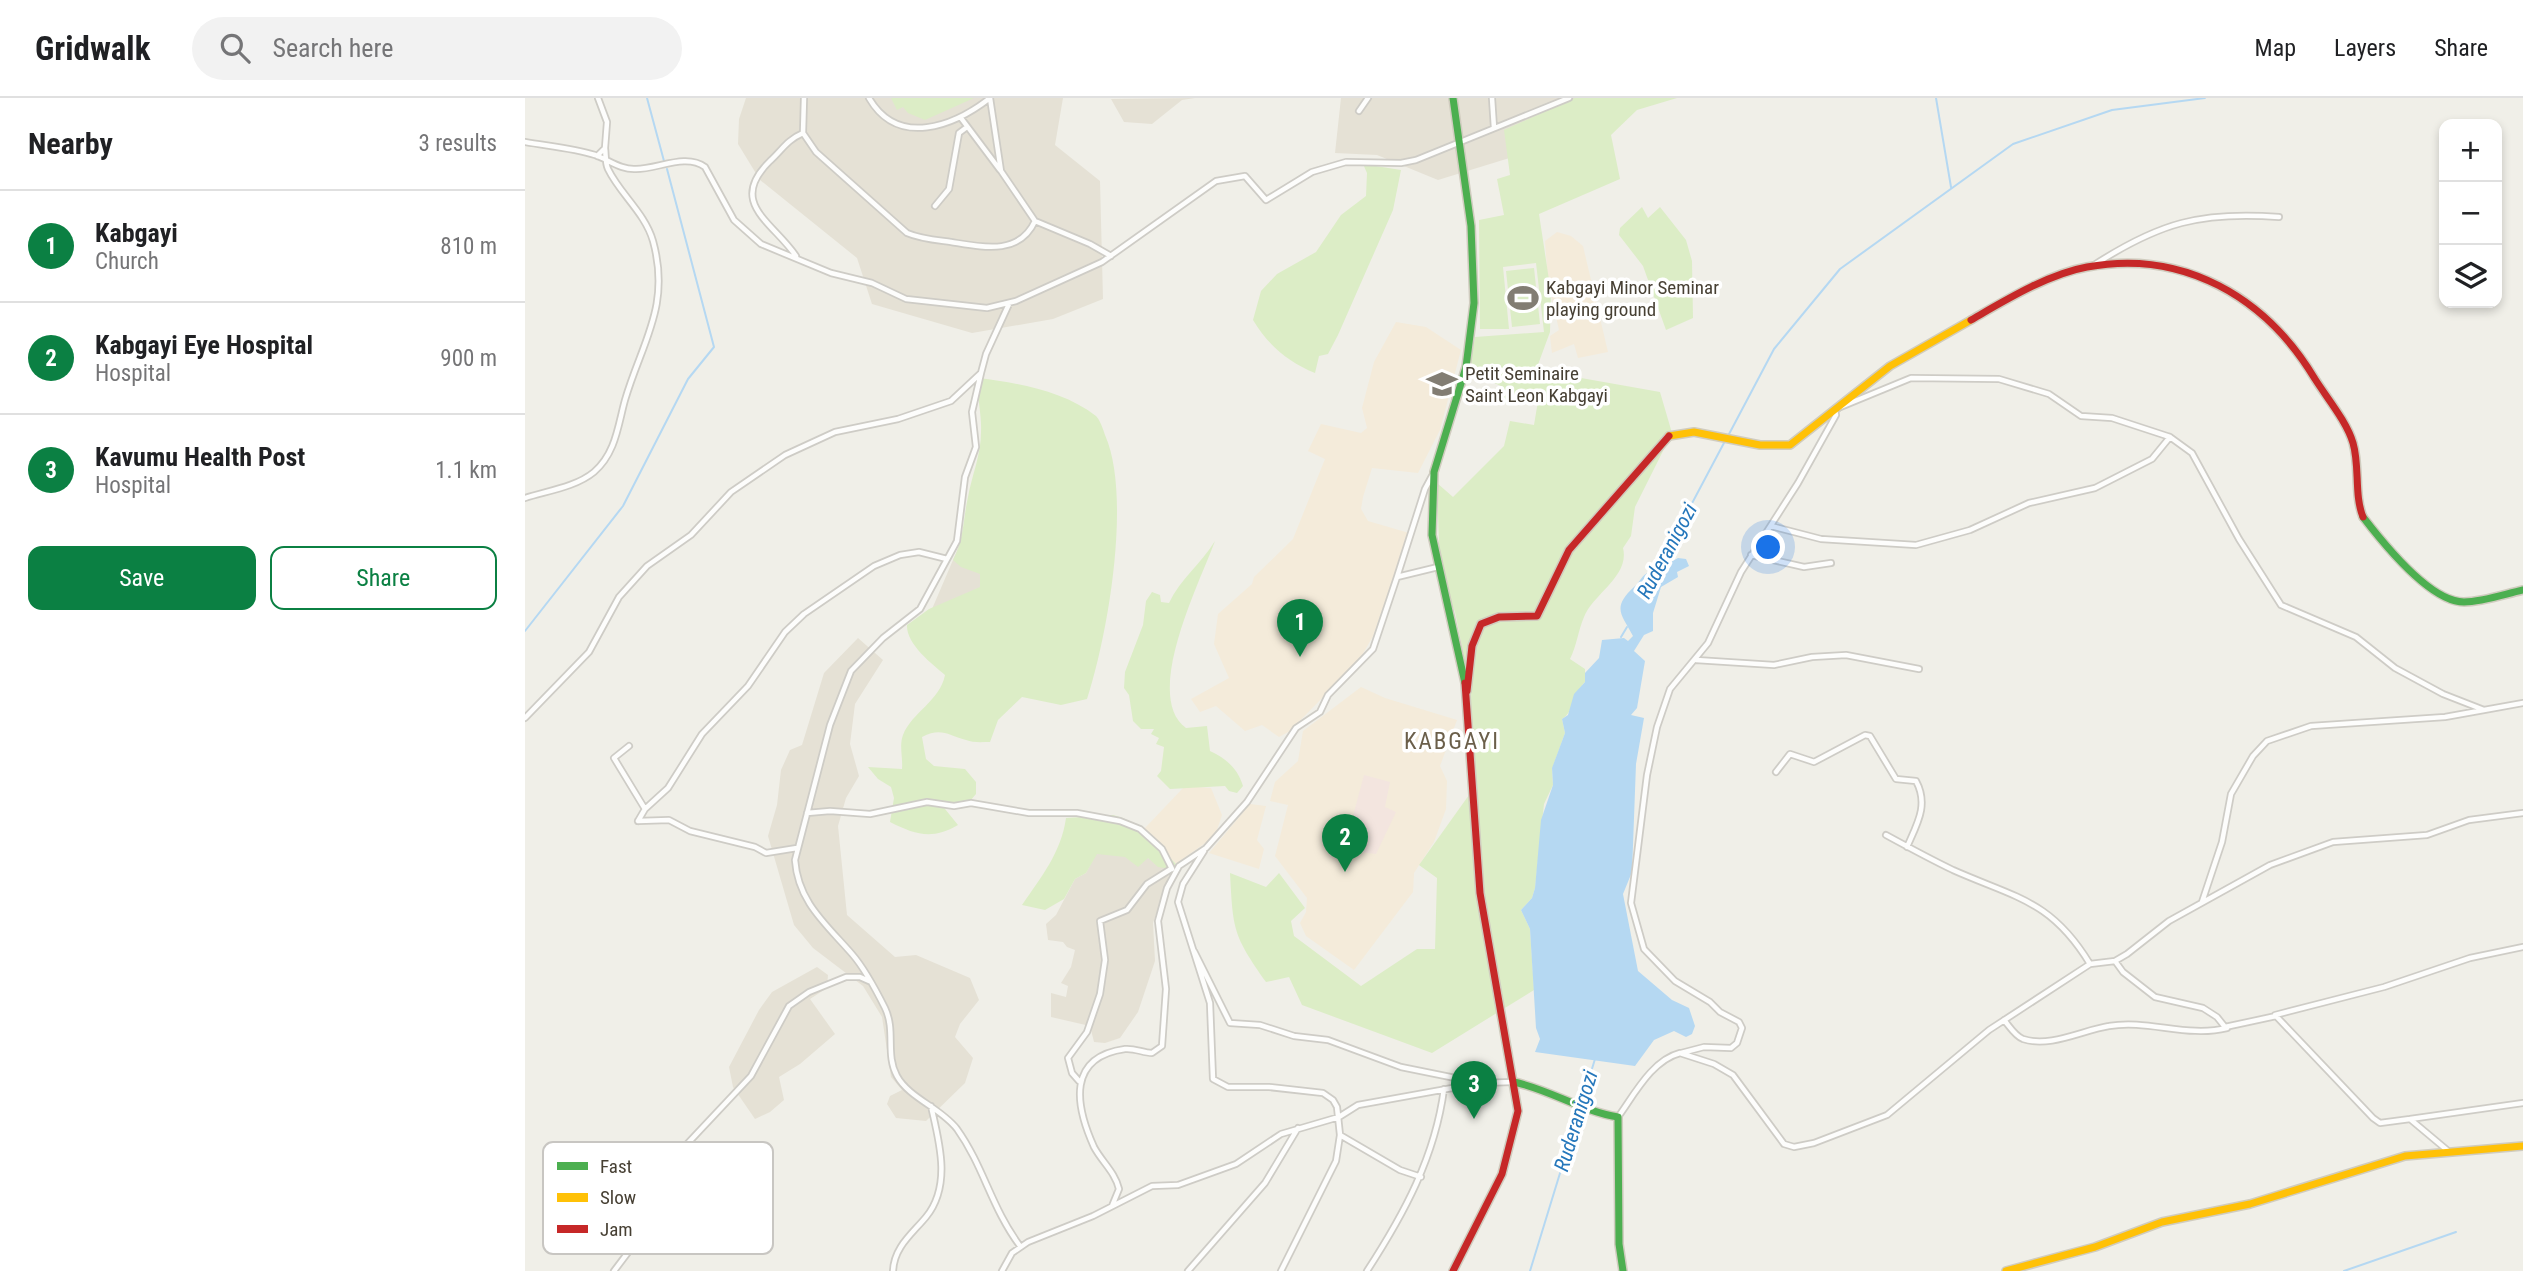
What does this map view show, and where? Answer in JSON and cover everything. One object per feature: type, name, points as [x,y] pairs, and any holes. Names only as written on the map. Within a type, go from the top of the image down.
[{"type":"main road","points":[[1453,98],[1474,270],[1472,334],[1460,390],[1434,472],[1432,535],[1467,691],[1480,893],[1518,1111],[1513,1145],[1453,1271]]},
{"type":"main road","points":[[1467,691],[1472,646],[1481,624],[1499,617],[1537,616],[1569,550],[1667,438],[1694,432],[1776,447],[1790,445],[1890,366],[1966,321],[2031,287],[2093,265],[2140,262],[2182,268],[2209,278],[2237,297],[2298,351],[2332,409],[2345,424],[2353,442],[2360,512],[2385,545],[2433,590],[2451,601],[2470,602],[2523,590]]},
{"type":"main road","points":[[1514,1082],[1551,1093],[1588,1112],[1618,1117],[1619,1244],[1623,1271]]},
{"type":"main road","points":[[2006,1271],[2105,1244],[2162,1222],[2235,1208],[2393,1159],[2447,1150],[2523,1146]]},
{"type":"street","points":[[525,498],[584,478],[604,461],[619,430],[625,399],[654,320],[659,278],[653,240],[638,211],[608,169],[605,148],[607,122],[598,98]]},
{"type":"street","points":[[804,98],[803,133],[820,158],[899,228],[914,236],[993,248],[1022,239],[1035,221]]},
{"type":"street","points":[[869,98],[885,118],[909,128],[925,129],[961,118],[990,98],[1001,171]]},
{"type":"street","points":[[1359,111],[1369,98]]},
{"type":"street","points":[[1492,98],[1494,128]]},
{"type":"street","points":[[1551,107],[1559,98]]},
{"type":"street","points":[[525,142],[597,156],[634,169],[684,161],[700,164],[743,231],[761,244],[825,271],[872,283],[908,299],[986,308],[1010,303],[1111,256],[1221,178],[1245,177],[1266,200],[1297,179],[1335,164],[1354,160],[1401,163],[1569,98]]},
{"type":"street","points":[[961,118],[1035,221],[1090,244],[1111,256]]},
{"type":"street","points":[[935,206],[949,189],[959,133],[967,127]]},
{"type":"street","points":[[797,257],[766,224],[751,189],[756,175],[783,145],[803,133]]},
{"type":"street","points":[[597,156],[605,148]]},
{"type":"street","points":[[2093,265],[2136,238],[2166,225],[2245,214],[2279,217]]},
{"type":"street","points":[[1010,303],[986,354],[972,412],[976,447],[965,477],[957,541],[920,609],[883,638],[851,671],[830,724],[797,848],[796,872],[807,902],[831,934],[854,956],[889,1016],[892,1030],[891,1059],[897,1076],[947,1118],[968,1145],[992,1203],[1020,1246]]},
{"type":"street","points":[[525,718],[589,652],[619,597],[641,573],[691,535],[707,514],[741,484],[785,455],[835,432],[898,419],[951,401],[981,373]]},
{"type":"street","points":[[1618,1117],[1653,1070],[1663,1061],[1704,1047],[1731,1048],[1737,1043],[1742,1028],[1739,1022],[1720,1012],[1710,1002],[1664,972],[1644,948],[1632,912],[1647,775],[1657,727],[1670,689],[1708,643],[1728,596],[1836,415],[1836,409],[1911,378],[1999,379],[2049,394],[2081,416],[2112,418],[2170,437],[2192,453],[2228,521],[2281,605],[2351,635],[2395,668],[2443,694],[2484,710]]},
{"type":"street","points":[[1771,526],[1814,538],[1916,545],[1970,530],[2029,503],[2095,488],[2152,459],[2170,437]]},
{"type":"street","points":[[1281,1271],[1332,1175],[1339,1135],[1339,1117],[1333,1100],[1323,1093],[1269,1087],[1228,1087],[1216,1083],[1212,1074],[1210,1003],[1178,902],[1183,884],[1206,848],[1247,802],[1296,728],[1320,712],[1328,695],[1373,649],[1425,489],[1434,472]]},
{"type":"street","points":[[797,848],[766,853],[750,845],[690,831],[669,820],[638,821],[645,809],[668,788],[702,734],[748,686],[778,642],[804,614],[874,566],[900,555],[919,552],[947,559]]},
{"type":"street","points":[[1751,555],[1804,567],[1831,563]]},
{"type":"street","points":[[1397,577],[1438,567]]},
{"type":"street","points":[[1695,660],[1774,665],[1812,657],[1846,655],[1919,669]]},
{"type":"street","points":[[2202,903],[2222,842],[2231,793],[2253,756],[2267,741],[2311,726],[2445,717],[2523,703]]},
{"type":"street","points":[[1776,772],[1790,754],[1814,762],[1868,735],[1896,779],[1916,781],[1920,790],[1923,805],[1907,847]]},
{"type":"street","points":[[629,746],[614,758],[645,809]]},
{"type":"street","points":[[807,813],[830,811],[870,814],[927,802],[954,806],[971,803],[1029,813],[1077,813],[1119,821],[1140,829],[1162,849],[1172,869]]},
{"type":"street","points":[[1680,1053],[1714,1064],[1733,1075],[1779,1139],[1794,1147],[1828,1139],[1887,1115],[1972,1042],[2090,964],[2115,961],[2140,947],[2169,921],[2270,865],[2333,842],[2427,835],[2469,820],[2523,813]]},
{"type":"street","points":[[1886,835],[2045,910],[2074,938],[2090,964]]},
{"type":"street","points":[[1112,1206],[1119,1189],[1092,1141],[1081,1102],[1079,1081],[1072,1073],[1068,1058],[1087,1032],[1100,994],[1105,960],[1100,921],[1127,910],[1147,884],[1206,848]]},
{"type":"street","points":[[1079,1081],[1090,1063],[1103,1056],[1130,1049],[1152,1053],[1162,1046],[1165,989],[1158,920],[1167,888],[1179,866]]},
{"type":"street","points":[[2004,1020],[2017,1035],[2037,1041],[2111,1025],[2175,1031],[2214,1031],[2385,987],[2470,958],[2523,947]]},
{"type":"street","points":[[1192,948],[1208,973],[1230,1023],[1265,1026],[1294,1036],[1328,1040],[1401,1067],[1480,1083]]},
{"type":"street","points":[[2115,961],[2123,972],[2155,997],[2203,1009],[2228,1027]]},
{"type":"street","points":[[688,1142],[751,1076],[791,1004],[846,977],[860,977],[870,981]]},
{"type":"street","points":[[2274,1015],[2380,1123],[2523,1103]]},
{"type":"street","points":[[1002,1271],[1020,1246],[1151,1186],[1178,1185],[1236,1164],[1281,1135],[1339,1117],[1351,1108],[1375,1100],[1480,1083],[1514,1082]]},
{"type":"street","points":[[1367,1271],[1421,1177],[1440,1123],[1444,1089]]},
{"type":"street","points":[[893,1271],[899,1248],[928,1214],[940,1186],[941,1156],[930,1105]]},
{"type":"street","points":[[2410,1119],[2447,1150]]},
{"type":"street","points":[[1188,1271],[1265,1183],[1298,1128]]},
{"type":"street","points":[[1339,1135],[1400,1170],[1421,1177]]},
{"type":"street","points":[[614,1271],[627,1254]]},
{"type":"shaded area","points":[[746,98],[1063,98],[1055,145],[1100,181],[1103,299],[1053,319],[972,333],[872,304],[857,258],[760,180],[738,144],[739,119]]},
{"type":"shaded area","points":[[1195,98],[1182,100],[1152,124],[1124,122],[1111,99]]},
{"type":"shaded area","points":[[1341,98],[1642,98],[1516,156],[1438,180],[1377,155],[1335,153]]},
{"type":"shaded area","points":[[1557,232],[1571,236],[1583,246],[1608,352],[1578,358],[1574,344],[1552,353],[1550,336],[1559,330],[1548,281],[1545,241]]},
{"type":"shaded area","points":[[1396,322],[1426,327],[1461,350],[1440,430],[1418,473],[1372,468],[1363,497],[1361,509],[1368,521],[1409,533],[1373,636],[1360,659],[1290,731],[1279,737],[1262,725],[1245,731],[1216,706],[1200,712],[1191,699],[1229,678],[1214,644],[1218,614],[1252,584],[1254,577],[1293,539],[1325,459],[1308,451],[1321,424],[1361,433],[1367,428],[1362,408],[1374,362]]},
{"type":"shaded area","points":[[959,546],[985,556],[1001,581],[929,616]]},
{"type":"shaded area","points":[[858,638],[883,660],[855,704],[850,744],[859,776],[846,798],[838,826],[847,915],[895,957],[916,955],[970,978],[979,1000],[960,1024],[955,1037],[973,1058],[965,1083],[926,1121],[896,1118],[887,1104],[890,1096],[902,1090],[891,1077],[882,1017],[863,986],[813,948],[794,925],[768,836],[777,805],[781,770],[790,750],[802,745],[824,673]]},
{"type":"shaded area","points":[[1361,687],[1385,698],[1457,720],[1440,766],[1447,781],[1446,809],[1434,842],[1414,873],[1413,892],[1354,970],[1306,936],[1300,923],[1306,912],[1307,898],[1275,856],[1288,805],[1270,801],[1275,782],[1298,761],[1303,731]]},
{"type":"shaded area","points":[[1364,775],[1390,782],[1385,807],[1396,812],[1376,854],[1360,852],[1350,827]]},
{"type":"shaded area","points":[[1185,786],[1211,788],[1222,815],[1215,836],[1176,864],[1144,829]]},
{"type":"shaded area","points":[[1250,804],[1266,806],[1257,840],[1264,849],[1259,869],[1209,853]]},
{"type":"shaded area","points":[[1096,854],[1148,858],[1171,869],[1153,923],[1155,961],[1138,1012],[1120,1038],[1105,1043],[1094,1042],[1090,1026],[1051,1017],[1051,993],[1066,997],[1068,986],[1061,983],[1071,967],[1075,950],[1063,942],[1048,940],[1046,924],[1056,915],[1075,879],[1086,873]]},
{"type":"shaded area","points":[[817,967],[828,975],[827,988],[810,999],[835,1034],[800,1064],[779,1077],[784,1100],[770,1112],[755,1119],[733,1087],[729,1067],[759,1010],[772,992]]},
{"type":"green space","points":[[891,98],[974,98],[925,120],[908,113],[903,107],[897,110]]},
{"type":"green space","points":[[1575,98],[1677,98],[1637,110],[1611,135],[1620,179],[1539,214],[1551,293],[1550,332],[1536,370],[1660,392],[1672,433],[1635,507],[1631,536],[1623,548],[1621,567],[1589,609],[1570,659],[1585,669],[1585,682],[1569,712],[1562,719],[1565,733],[1552,769],[1553,785],[1544,804],[1535,888],[1532,898],[1521,910],[1530,929],[1534,990],[1432,1053],[1302,1005],[1289,977],[1266,982],[1247,953],[1237,931],[1230,873],[1266,887],[1279,873],[1305,908],[1291,921],[1294,936],[1361,986],[1417,949],[1435,949],[1437,878],[1419,865],[1469,795],[1471,692],[1455,612],[1440,575],[1437,483],[1453,497],[1504,446],[1510,421],[1534,425],[1538,401],[1520,396],[1514,404],[1502,404],[1503,387],[1469,371],[1475,337],[1544,332],[1536,263],[1503,267],[1509,329],[1480,329],[1479,220],[1504,215],[1497,179],[1510,175],[1504,130]]},
{"type":"green space","points":[[1363,164],[1401,170],[1393,210],[1338,335],[1328,354],[1319,356],[1315,373],[1279,352],[1253,320],[1261,291],[1277,274],[1316,252],[1341,215],[1366,196],[1367,173]]},
{"type":"green space","points":[[1642,207],[1648,218],[1660,207],[1686,240],[1692,261],[1693,318],[1666,330],[1643,266],[1619,235],[1620,228]]},
{"type":"green space","name":"Kabgayi Minor Seminar playing ground","points":[[1534,268],[1540,324],[1512,327],[1506,271]]},
{"type":"green space","points":[[979,378],[1055,394],[1096,416],[1113,461],[1117,493],[1117,528],[1109,603],[1087,699],[1061,705],[1022,697],[998,720],[990,742],[972,742],[940,732],[922,737],[926,759],[934,766],[965,769],[976,782],[976,794],[970,801],[941,804],[958,825],[940,833],[916,833],[890,822],[894,798],[891,787],[878,779],[868,767],[902,769],[903,735],[938,692],[945,675],[915,646],[907,625],[929,609],[980,587],[980,574],[961,567],[953,560],[961,537],[980,449]]},
{"type":"green space","points":[[1215,541],[1178,638],[1170,691],[1174,712],[1186,728],[1207,726],[1210,751],[1231,765],[1241,780],[1243,786],[1237,793],[1229,791],[1225,786],[1170,789],[1157,776],[1161,771],[1164,747],[1156,744],[1159,738],[1151,734],[1154,729],[1141,729],[1133,721],[1129,695],[1124,688],[1125,672],[1143,625],[1146,601],[1152,592],[1160,595],[1161,602],[1169,603]]},
{"type":"green space","points":[[1113,815],[1140,828],[1176,864],[1171,869],[1158,867],[1148,858],[1138,867],[1125,857],[1097,854],[1086,873],[1075,879],[1064,899],[1045,910],[1022,905],[1055,854],[1066,818]]},
{"type":"water","points":[[1678,558],[1686,559],[1689,566],[1677,572],[1678,577],[1661,587],[1653,613],[1653,631],[1644,635],[1634,651],[1645,661],[1637,708],[1631,715],[1644,718],[1636,764],[1632,872],[1623,894],[1638,971],[1672,1000],[1689,1008],[1695,1026],[1692,1034],[1686,1037],[1674,1031],[1654,1040],[1635,1066],[1535,1052],[1540,1039],[1536,1028],[1530,929],[1521,910],[1532,898],[1535,888],[1541,820],[1553,785],[1552,768],[1565,733],[1562,719],[1568,715],[1574,694],[1585,682],[1585,673],[1599,658],[1602,640],[1624,638],[1628,641],[1633,636],[1621,612],[1627,594],[1645,575],[1650,572],[1657,579],[1669,563]]},
{"type":"waterway","points":[[647,98],[664,161]]},
{"type":"waterway","points":[[1936,98],[1951,187]]},
{"type":"waterway","name":"Ruderanigozi","points":[[1728,436],[1774,349],[1840,269],[2013,144],[2112,110],[2205,98]]},
{"type":"waterway","points":[[525,631],[623,506],[688,379],[714,347],[667,169]]},
{"type":"waterway","name":"Ruderanigozi","points":[[1654,575],[1725,441]]},
{"type":"waterway","name":"Ruderanigozi","points":[[1621,637],[1627,627]]},
{"type":"waterway","name":"Ruderanigozi","points":[[1530,1271],[1595,1059]]},
{"type":"waterway","points":[[2344,1271],[2456,1232]]},
{"type":"traffic: fast","points":[[1453,98],[1471,226],[1474,303],[1466,367],[1434,472],[1432,535],[1465,683]]},
{"type":"traffic: fast","points":[[2363,517],[2408,569],[2422,582],[2451,599],[2479,601],[2523,590]]},
{"type":"traffic: fast","points":[[1514,1082],[1618,1117],[1619,1244],[1623,1271]]},
{"type":"traffic: slow","points":[[1669,436],[1694,432],[1760,445],[1790,445],[1890,366],[1971,320]]},
{"type":"traffic: slow","points":[[2006,1271],[2095,1247],[2162,1222],[2250,1204],[2405,1156],[2523,1146]]},
{"type":"traffic: jam","points":[[1971,320],[2042,282],[2087,267],[2122,263],[2156,265],[2188,273],[2219,286],[2247,303],[2272,324],[2295,350],[2342,419],[2355,452],[2363,517]]},
{"type":"traffic: jam","points":[[1467,691],[1472,646],[1481,624],[1499,617],[1537,616],[1569,550],[1669,436]]},
{"type":"traffic: jam","points":[[1453,1271],[1502,1174],[1518,1111],[1480,893],[1465,683]]},
{"type":"place","name":"Kabgayi Minor Seminar playing ground","points":[[1523,298]]},
{"type":"place","name":"Petit Seminaire Saint Leon Kabgayi","points":[[1442,384]]},
{"type":"place","name":"Kabgayi","points":[[1300,657]]},
{"type":"place","name":"Kabgayi Eye Hospital","points":[[1345,872]]},
{"type":"place","name":"Kavumu Health Post","points":[[1474,1119]]},
{"type":"district","name":"KABGAYI","points":[[1452,741]]}]
